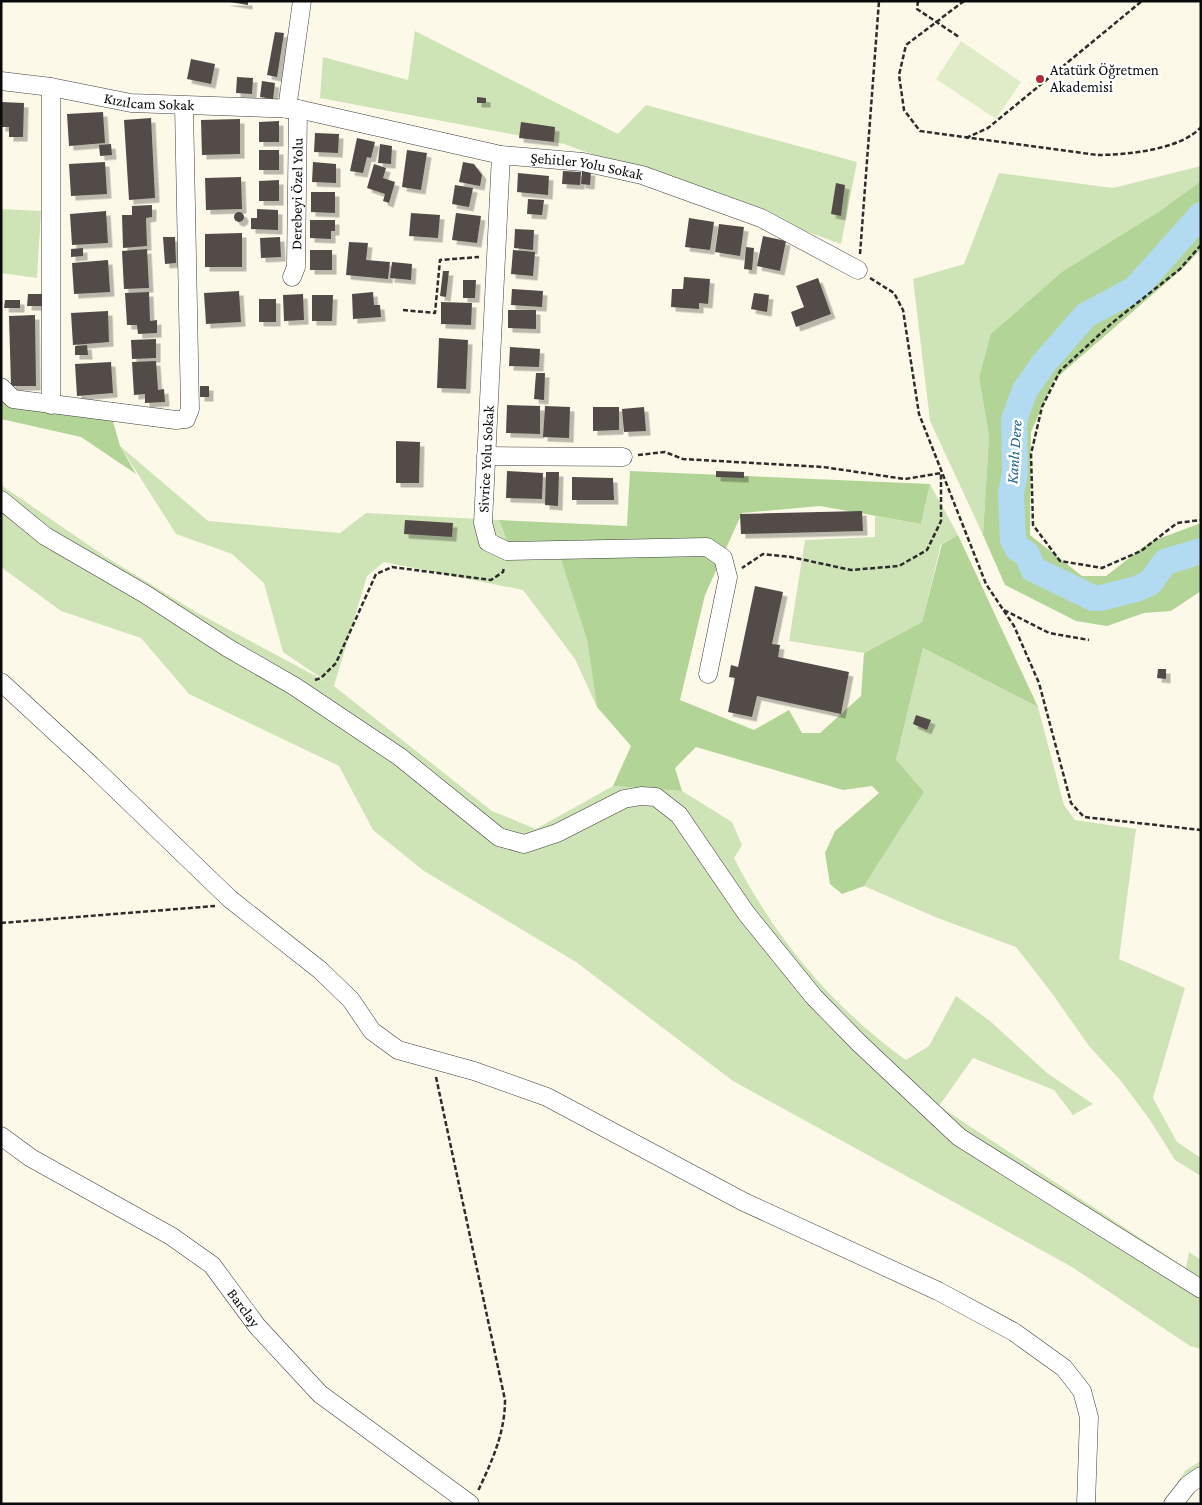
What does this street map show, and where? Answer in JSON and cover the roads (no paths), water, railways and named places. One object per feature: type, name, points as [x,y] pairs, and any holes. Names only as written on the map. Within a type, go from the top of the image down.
[{"type":"street","name":"Derebeyi Özel Yolu","points":[[292,277],[296,267],[293,109],[302,1]]},
{"type":"street","name":"Kızılcam Sokak","points":[[1,80],[51,87],[131,103],[293,109]]},
{"type":"street","points":[[51,87],[51,405]]},
{"type":"street","points":[[1,387],[13,400],[176,420],[186,419],[190,409],[184,106]]},
{"type":"street","name":"Şehitler Yolu Sokak","points":[[293,109],[501,155],[582,162],[642,174],[761,218],[858,270]]},
{"type":"street","name":"Sivrice Yolu Sokak","points":[[501,155],[483,523],[488,542],[507,551],[707,547],[723,558],[728,577],[708,674]]},
{"type":"street","points":[[486,456],[623,457]]},
{"type":"street","points":[[1,500],[45,536],[145,594],[228,648],[294,686],[400,757],[499,837],[524,844],[557,833],[624,799],[641,796],[656,797],[679,815],[746,913],[814,997],[858,1043],[959,1137],[1201,1289]]},
{"type":"street","points":[[1,682],[230,899],[326,976],[352,1000],[372,1031],[398,1050],[474,1071],[547,1097],[744,1202],[938,1291],[1014,1332],[1064,1368],[1082,1391],[1089,1417],[1086,1504]]},
{"type":"street","name":"Barclay","points":[[1,1136],[31,1158],[171,1236],[212,1265],[257,1326],[320,1394],[472,1500]]},
{"type":"street","points":[[1173,1504],[1188,1485],[1201,1476]]},
{"type":"waterway","name":"Kanlı Dere","points":[[1201,215],[1135,289],[1086,315],[1044,363],[1025,390],[1014,420],[1015,474],[1011,493],[1013,540],[1017,548],[1027,554],[1033,569],[1093,598],[1101,598],[1136,589],[1150,583],[1165,562],[1201,551]]},
{"type":"place","name":"Atatürk Öğretmen Akademisi","points":[[1040,79]]}]
